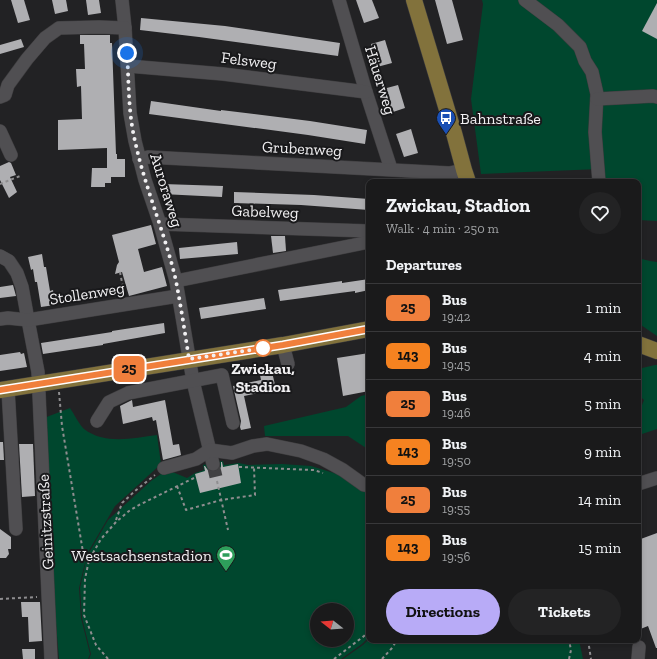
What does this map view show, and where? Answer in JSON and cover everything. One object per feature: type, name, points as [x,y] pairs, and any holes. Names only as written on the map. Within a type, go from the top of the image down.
[{"type":"main road","points":[[414,0],[466,176]]},
{"type":"main road","name":"Geinitzstraße","points":[[4,390],[283,345],[366,330]]},
{"type":"main road","points":[[641,345],[657,351]]},
{"type":"street","name":"Auroraweg","points":[[122,0],[128,66],[130,113],[135,141],[145,180],[160,224],[176,281],[193,381],[213,464]]},
{"type":"street","name":"Häuerweg","points":[[339,0],[390,169]]},
{"type":"street","points":[[525,0],[558,25],[580,47],[585,61],[592,72],[597,94],[595,132],[599,179]]},
{"type":"street","points":[[0,98],[5,95],[8,85],[45,38],[59,28],[125,28]]},
{"type":"street","name":"Felsweg","points":[[128,66],[223,74],[366,92]]},
{"type":"street","points":[[597,99],[657,97]]},
{"type":"street","points":[[0,131],[11,156]]},
{"type":"street","name":"Grubenweg","points":[[139,159],[148,157],[390,169],[449,173],[466,176]]},
{"type":"street","name":"Gabelweg","points":[[160,224],[366,231]]},
{"type":"street","points":[[176,281],[366,243]]},
{"type":"street","points":[[0,256],[9,261],[17,273],[22,287],[39,384]]},
{"type":"street","name":"Stollenweg","points":[[0,319],[8,318],[28,320],[178,296]]},
{"type":"street","points":[[283,345],[288,364]]},
{"type":"street","points":[[97,422],[109,402],[128,393],[222,375],[234,423]]},
{"type":"street","name":"Geinitzstraße","points":[[39,384],[52,659]]},
{"type":"street","name":"Geinitzstraße","points":[[4,390],[16,529]]},
{"type":"street","points":[[164,468],[196,459],[210,450],[232,453],[253,446],[267,444],[301,451],[323,458],[366,485]]},
{"type":"street","points":[[641,483],[657,478]]},
{"type":"path","points":[[0,184],[20,176]]},
{"type":"path","points":[[120,272],[127,304]]},
{"type":"path","points":[[58,381],[62,426],[83,552],[89,560]]},
{"type":"path","points":[[238,467],[314,470],[326,474]]},
{"type":"path","points":[[177,486],[186,510],[221,500],[255,494],[254,467]]},
{"type":"path","points":[[116,522],[122,504],[135,491],[164,468]]},
{"type":"path","points":[[108,659],[96,645],[84,615],[85,579],[89,560],[101,539],[116,522],[129,511],[196,477]]},
{"type":"path","points":[[217,481],[228,530]]},
{"type":"path","points":[[0,599],[49,596]]},
{"type":"path","points":[[334,659],[366,634]]},
{"type":"path","points":[[382,659],[395,643]]},
{"type":"path","points":[[568,659],[571,650],[570,643]]},
{"type":"path","points":[[588,643],[591,659]]},
{"type":"green space","points":[[482,0],[657,0],[657,221],[641,220],[641,179],[602,179],[600,169],[481,174],[471,99],[483,4]]},
{"type":"green space","points":[[641,259],[657,262],[657,336],[641,325]]},
{"type":"green space","points":[[657,365],[657,429],[642,434],[641,405],[644,400],[641,397],[641,368]]},
{"type":"green space","points":[[366,395],[366,448],[348,436],[265,436],[264,426],[346,407],[361,396]]},
{"type":"green space","points":[[70,408],[84,429],[101,437],[110,439],[129,439],[157,435],[161,464],[115,506],[87,554],[79,588],[81,618],[90,654],[88,659],[59,659],[48,528],[44,418]]},
{"type":"green space","name":"Westsachsenstadion","points":[[223,461],[224,465],[239,463],[248,465],[282,464],[311,466],[337,474],[366,489],[366,640],[362,644],[341,659],[89,659],[91,654],[82,618],[80,588],[87,556],[108,520],[151,481],[161,474],[170,471],[187,478],[204,470],[203,465]]},
{"type":"green space","points":[[366,642],[580,643],[583,659],[343,659]]},
{"type":"building","points":[[11,0],[24,0],[30,20],[18,23]]},
{"type":"building","points":[[52,0],[66,0],[68,11],[55,14]]},
{"type":"building","points":[[86,0],[99,0],[101,13],[88,15]]},
{"type":"building","points":[[356,0],[372,0],[379,18],[364,23]]},
{"type":"building","points":[[435,0],[452,0],[463,40],[447,44]]},
{"type":"building","points":[[657,3],[657,39],[642,31]]},
{"type":"building","points":[[141,18],[225,26],[340,43],[338,56],[140,30]]},
{"type":"building","points":[[80,35],[110,35],[110,43],[112,43],[116,154],[117,159],[125,159],[125,177],[111,177],[111,183],[105,183],[105,187],[91,187],[92,168],[107,168],[107,148],[58,150],[58,120],[82,119],[81,86],[77,87],[76,69],[85,69],[84,44],[80,44]]},
{"type":"building","points":[[21,39],[24,47],[0,54],[0,45]]},
{"type":"building","points":[[385,40],[392,63],[377,67],[371,44]]},
{"type":"building","points":[[398,85],[405,108],[390,113],[383,89]]},
{"type":"building","points":[[151,101],[310,121],[367,130],[365,144],[149,114]]},
{"type":"building","points":[[411,129],[418,153],[404,157],[396,134]]},
{"type":"building","points":[[9,162],[11,163],[16,175],[10,177],[17,192],[9,198],[0,180],[0,166]]},
{"type":"building","points":[[163,184],[223,186],[222,197],[162,194]]},
{"type":"building","points":[[234,192],[314,195],[366,199],[366,210],[301,205],[234,203]]},
{"type":"building","points":[[151,225],[156,244],[138,249],[144,272],[162,267],[167,286],[129,296],[122,272],[115,274],[119,262],[112,235]]},
{"type":"building","points":[[271,236],[285,236],[286,251],[273,253]]},
{"type":"building","points":[[237,242],[238,254],[180,259],[179,248]]},
{"type":"building","points":[[42,254],[50,291],[53,290],[55,305],[41,307],[37,282],[35,282],[33,269],[31,270],[28,257]]},
{"type":"building","points":[[366,279],[366,291],[280,301],[278,290],[342,281],[342,283]]},
{"type":"building","points":[[13,285],[16,296],[0,298],[0,287]]},
{"type":"building","points":[[264,298],[266,309],[201,319],[199,308]]},
{"type":"building","points":[[164,323],[165,333],[103,345],[43,354],[41,343]]},
{"type":"building","points":[[20,352],[21,354],[24,353],[27,367],[0,371],[0,355]]},
{"type":"building","points":[[366,353],[366,392],[343,396],[337,358]]},
{"type":"building","points":[[272,372],[276,389],[244,396],[251,428],[241,430],[241,421],[233,386],[261,380],[260,375]]},
{"type":"building","points":[[132,400],[133,407],[165,400],[173,445],[179,444],[181,455],[163,460],[156,420],[153,421],[152,417],[123,424],[120,406]]},
{"type":"building","points":[[0,442],[3,442],[4,460],[0,460]]},
{"type":"building","points":[[19,444],[33,444],[35,496],[22,497]]},
{"type":"building","points":[[221,462],[223,467],[238,464],[241,483],[200,493],[195,474],[205,471],[204,466],[210,472],[215,472],[221,467]]},
{"type":"building","points":[[0,529],[11,537],[11,549],[8,549],[9,554],[6,558],[0,558]]},
{"type":"building","points":[[657,533],[657,648],[648,626],[641,629],[641,539]]},
{"type":"building","points":[[21,602],[40,602],[42,641],[29,642],[28,617],[22,617]]},
{"type":"building","points":[[22,649],[35,649],[35,659],[23,659]]},
{"type":"tunnel","points":[[213,464],[217,481]]},
{"type":"bus line","name":"25","points":[[0,390],[283,345],[366,330]]},
{"type":"place","name":"Bahnstraße","points":[[446,135]]},
{"type":"place","name":"Zwickau, Stadion","points":[[263,348]]},
{"type":"place","name":"Westsachsenstadion","points":[[226,572]]},
{"type":"route","points":[[127,53],[130,113],[135,141],[145,180],[160,224],[176,281],[189,359],[265,348],[263,348]]}]
